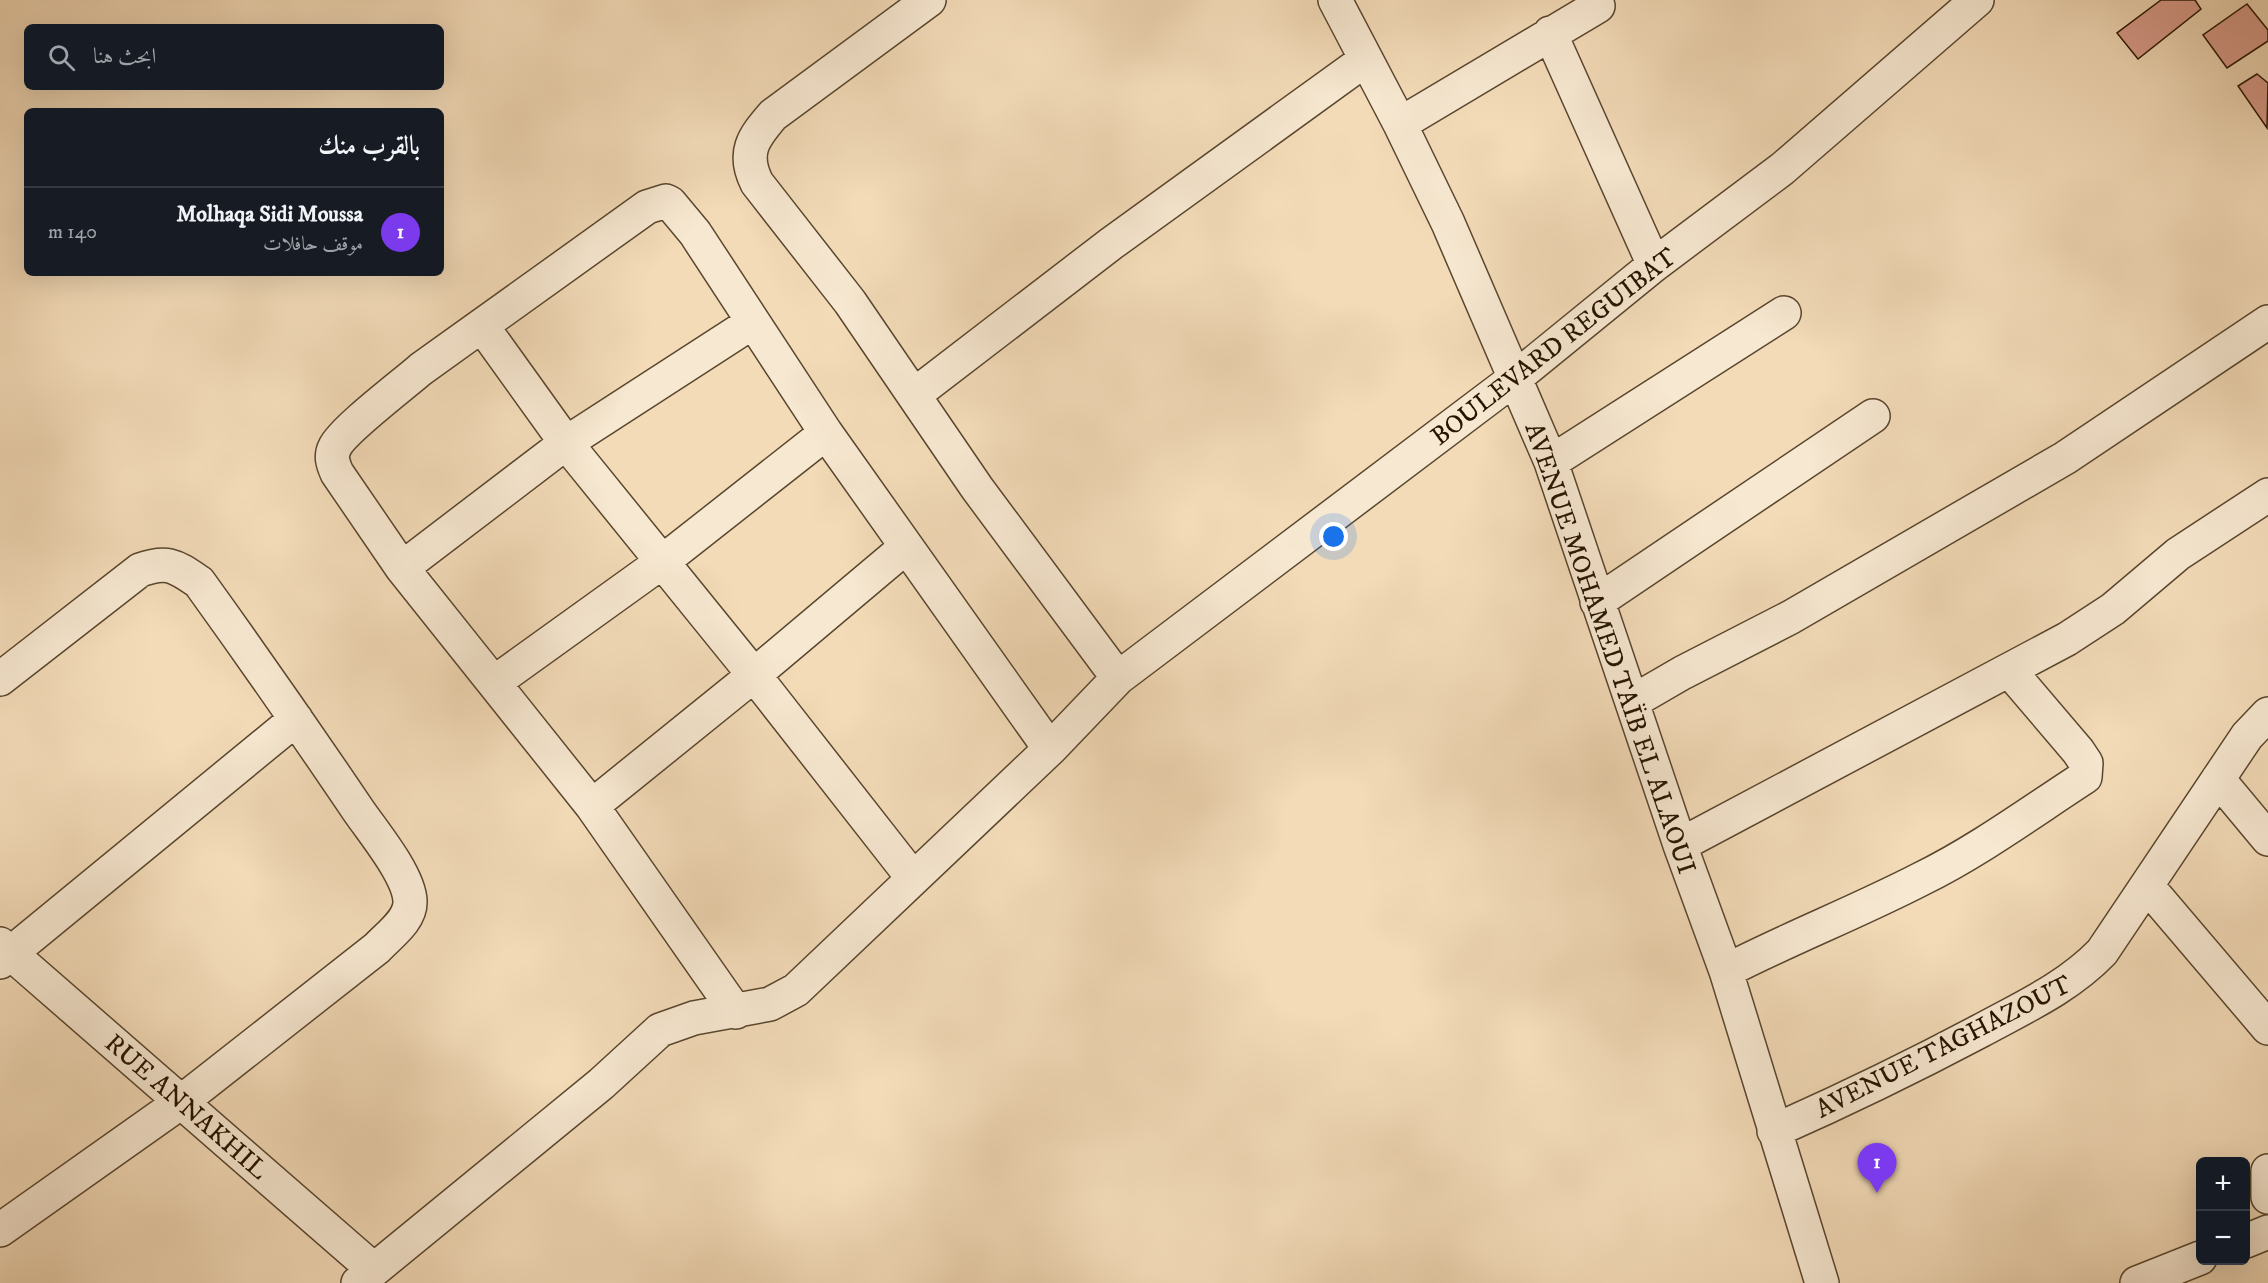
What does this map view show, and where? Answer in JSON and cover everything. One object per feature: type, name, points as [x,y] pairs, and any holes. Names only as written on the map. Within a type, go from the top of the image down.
[{"type":"street","points":[[929,0],[773,115],[759,131],[749,157],[751,170],[757,183],[850,302],[977,488],[1118,678]]},
{"type":"street","name":"AVENUE MOHAMED TAÏB EL ALAOUI","points":[[1335,0],[1400,124],[1448,223],[1551,462],[1680,845],[1726,971],[1822,1283]]},
{"type":"street","name":"BOULEVARD REGUIBAT","points":[[366,1276],[601,1084],[660,1030],[694,1018],[770,1004],[795,990],[1050,749],[1118,678],[1514,379],[1654,265],[1782,169],[1977,0]]},
{"type":"street","points":[[1400,124],[1598,6]]},
{"type":"street","points":[[1550,33],[1654,265]]},
{"type":"street","points":[[914,395],[1112,243],[1365,60]]},
{"type":"street","points":[[736,1012],[592,806],[495,681],[402,568],[337,473],[332,457],[334,448],[340,439],[390,395],[647,207],[666,201],[695,233],[826,433],[1050,749]]},
{"type":"street","points":[[1551,462],[1784,313]]},
{"type":"street","points":[[402,568],[566,443],[753,322]]},
{"type":"street","points":[[1632,702],[1682,673],[1791,617],[2065,458],[2268,322]]},
{"type":"street","points":[[482,326],[566,443],[754,675],[914,878]]},
{"type":"street","points":[[1597,602],[1873,417]]},
{"type":"street","points":[[495,681],[662,562],[826,433]]},
{"type":"street","points":[[1680,845],[2067,639],[2113,609],[2178,554],[2268,495]]},
{"type":"street","points":[[592,806],[754,675],[906,547]]},
{"type":"street","points":[[0,679],[140,570],[158,563],[169,564],[199,582],[397,868],[410,895],[410,910],[401,924],[377,948],[181,1102],[0,1230]]},
{"type":"street","points":[[1726,971],[1783,941],[1922,879],[1995,836],[2085,777],[2086,763],[2078,751],[2009,670]]},
{"type":"street","name":"AVENUE TAGHAZOUT","points":[[1774,1131],[1859,1093],[2058,990],[2081,974],[2102,952],[2148,887],[2247,736],[2267,716]]},
{"type":"street","points":[[4,953],[296,719]]},
{"type":"street","points":[[2218,779],[2268,839]]},
{"type":"street","points":[[2148,887],[2268,1028]]},
{"type":"street","name":"RUE ANNAKHIL","points":[[4,953],[181,1102],[366,1276]]},
{"type":"street","points":[[2268,1171],[2266,1181],[2268,1197]]},
{"type":"street","points":[[2250,1239],[2268,1232]]},
{"type":"street","points":[[2137,1283],[2196,1260]]},
{"type":"building","points":[[2161,0],[2195,0],[2201,9],[2138,59],[2117,33]]},
{"type":"building","points":[[2247,4],[2268,30],[2268,41],[2227,68],[2203,35]]},
{"type":"building","points":[[2257,74],[2268,83],[2267,128],[2238,86]]},
{"type":"place","name":"Molhaqa Sidi Moussa","points":[[1877,1193]]}]
